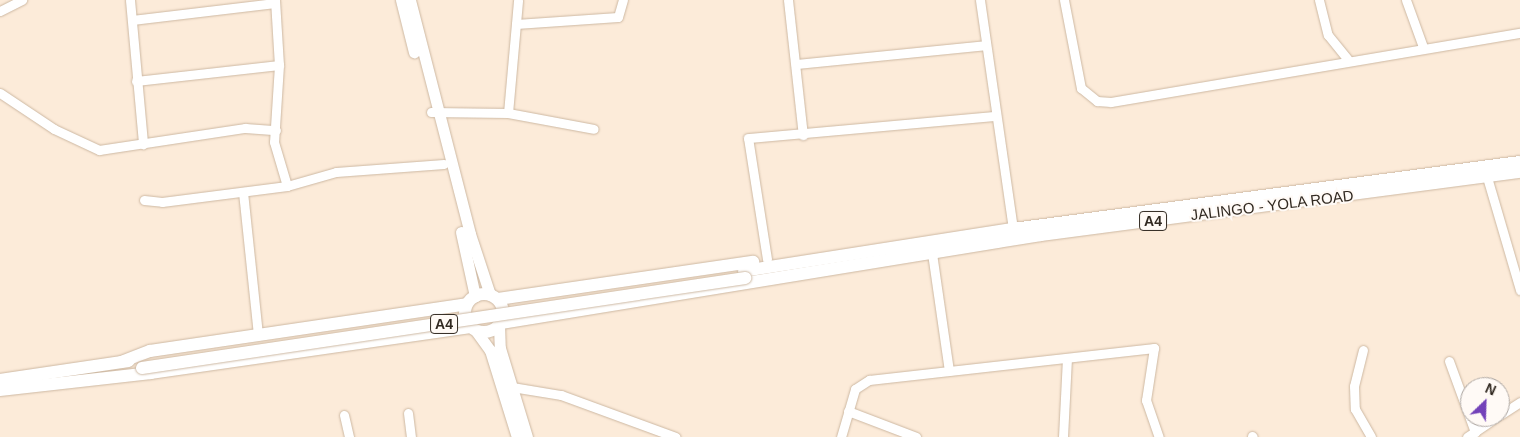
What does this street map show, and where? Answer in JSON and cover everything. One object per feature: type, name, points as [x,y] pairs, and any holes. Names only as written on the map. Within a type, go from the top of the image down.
[{"type":"highway","name":"A4","points":[[0,390],[142,364],[817,263],[1013,229],[1520,162]]},
{"type":"highway","name":"JALINGO - YOLA ROAD","points":[[500,324],[788,278],[817,263],[932,253],[1520,172]]},
{"type":"highway","name":"A4","points":[[123,368],[150,351],[471,300],[767,259],[817,263]]},
{"type":"highway","points":[[494,297],[503,310],[500,324]]},
{"type":"highway","name":"A4","points":[[471,300],[465,316],[473,329]]},
{"type":"highway","name":"A4","points":[[0,380],[473,329],[484,332],[500,324]]},
{"type":"main road","points":[[401,0],[494,297]]},
{"type":"main road","points":[[410,0],[435,111],[471,300]]},
{"type":"main road","points":[[500,324],[500,348],[527,437]]},
{"type":"main road","points":[[473,329],[490,350],[517,437]]},
{"type":"street","points":[[0,10],[22,0]]},
{"type":"street","points":[[130,0],[136,81],[144,144]]},
{"type":"street","points":[[508,113],[518,0]]},
{"type":"street","points":[[516,24],[618,17],[624,0]]},
{"type":"street","points":[[788,0],[803,134]]},
{"type":"street","points":[[980,0],[995,116],[1013,229]]},
{"type":"street","points":[[1064,0],[1076,75],[1081,88],[1097,101],[1349,61],[1422,47],[1520,33]]},
{"type":"street","points":[[1319,0],[1328,35],[1349,61]]},
{"type":"street","points":[[1406,0],[1422,47]]},
{"type":"street","points":[[132,20],[275,1],[279,65],[274,142],[287,186]]},
{"type":"street","points":[[796,64],[985,46]]},
{"type":"street","points":[[136,81],[279,65]]},
{"type":"street","points":[[0,93],[72,140],[99,150],[245,128],[276,130]]},
{"type":"street","points":[[435,111],[508,113],[594,129]]},
{"type":"street","points":[[767,259],[748,138],[995,116]]},
{"type":"street","points":[[144,200],[162,202],[287,186],[336,172],[444,164]]},
{"type":"street","points":[[1487,177],[1520,290]]},
{"type":"street","points":[[243,192],[258,335]]},
{"type":"street","points":[[932,253],[949,371]]},
{"type":"street","points":[[841,437],[855,390],[868,380],[1154,348],[1146,400],[1159,437]]},
{"type":"street","points":[[1363,350],[1354,386],[1355,409],[1371,437]]},
{"type":"street","points":[[1061,437],[1067,358]]},
{"type":"street","points":[[1449,361],[1471,434],[1482,427]]},
{"type":"street","points":[[512,387],[561,394],[676,437]]},
{"type":"street","points":[[848,411],[916,437]]},
{"type":"street","points":[[408,413],[411,437]]},
{"type":"street","points":[[344,415],[349,437]]},
{"type":"street","points":[[648,426],[652,437]]}]
